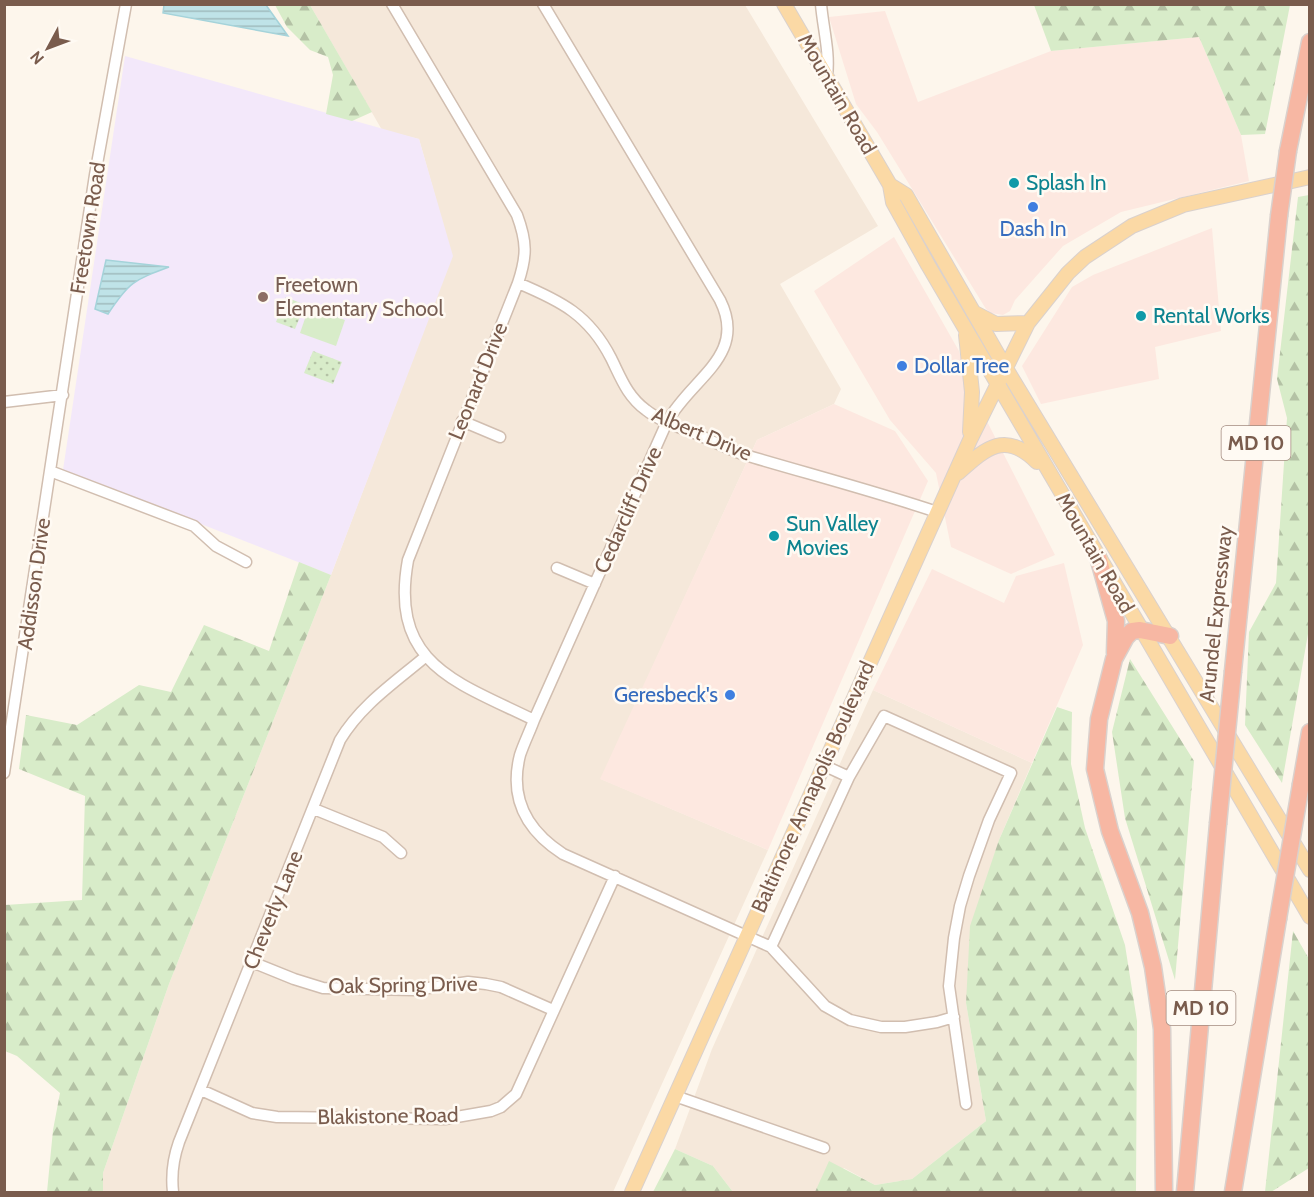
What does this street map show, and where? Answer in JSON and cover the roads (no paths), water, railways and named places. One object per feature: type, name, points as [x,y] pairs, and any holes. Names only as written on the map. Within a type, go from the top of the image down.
[{"type":"highway","name":"Arundel Expressway","points":[[1185,1192],[1218,824],[1279,216],[1288,151],[1310,42]]},
{"type":"highway","points":[[1098,557],[1116,621],[1114,659],[1099,718],[1095,769],[1110,831],[1140,913],[1153,967],[1162,1029],[1164,1192]]},
{"type":"highway","points":[[1114,659],[1126,637],[1132,631],[1140,630],[1170,636]]},
{"type":"highway","name":"MD 10","points":[[1233,1192],[1310,732]]},
{"type":"main road","name":"Mountain Road","points":[[784,4],[890,185],[893,202],[965,329],[1310,917]]},
{"type":"main road","name":"Baltimore Annapolis Boulevard","points":[[632,1192],[937,512],[997,383],[1028,323],[1068,273],[1085,257],[1132,226],[1183,206],[1310,177]]},
{"type":"main road","name":"Mountain Road","points":[[890,185],[906,195],[1005,367],[1310,870]]},
{"type":"main road","points":[[973,311],[996,324],[1028,323]]},
{"type":"main road","points":[[965,329],[972,392],[970,440]]},
{"type":"main road","points":[[954,476],[981,452],[1006,444],[1024,449],[1051,475]]},
{"type":"street","name":"Freetown Road","points":[[63,395],[95,175],[126,4]]},
{"type":"street","name":"Leonard Drive","points":[[392,4],[517,215],[524,232],[526,248],[525,263],[518,283],[408,560],[404,581],[407,620],[412,636],[426,657],[441,672],[463,686],[534,720]]},
{"type":"street","name":"Cedarcliff Drive","points":[[543,4],[727,313],[729,327],[728,343],[722,354],[682,399],[667,422],[534,720],[520,754],[516,776],[520,805],[532,828],[546,843],[563,854],[771,947]]},
{"type":"street","points":[[821,4],[823,31],[829,59],[827,76]]},
{"type":"street","name":"Albert Drive","points":[[518,283],[562,303],[581,317],[611,357],[621,382],[632,398],[647,411],[667,422],[746,455],[937,512]]},
{"type":"street","points":[[4,402],[63,395]]},
{"type":"street","name":"Addisson Drive","points":[[4,773],[63,395]]},
{"type":"street","points":[[462,421],[500,437]]},
{"type":"street","points":[[50,471],[194,526],[216,546],[246,562]]},
{"type":"street","points":[[557,568],[595,584]]},
{"type":"street","name":"Cheverly Lane","points":[[173,1192],[171,1176],[173,1158],[340,740],[351,722],[369,703],[426,657]]},
{"type":"street","points":[[954,1017],[905,1027],[881,1027],[850,1020],[825,1006],[771,947],[849,777],[884,716],[1011,773],[989,820],[960,906],[954,938],[949,986],[954,1017],[966,1104]]},
{"type":"street","points":[[823,765],[849,777]]},
{"type":"street","points":[[314,809],[383,837],[400,853]]},
{"type":"street","name":"Blakistone Road","points":[[201,1090],[252,1113],[277,1117],[430,1120],[491,1111],[501,1107],[516,1094],[615,876]]},
{"type":"street","name":"Oak Spring Drive","points":[[252,962],[323,988],[415,990],[468,982],[486,984],[501,987],[553,1010]]},
{"type":"street","points":[[675,1096],[824,1148]]},
{"type":"water","points":[[164,5],[266,5],[288,36],[163,13]]},
{"type":"water","points":[[106,260],[169,267],[133,283],[121,295],[108,314],[95,309]]},
{"type":"place","name":"Splash In","points":[[1014,183]]},
{"type":"place","name":"Dash In","points":[[1033,207]]},
{"type":"place","name":"Freetown Elementary School","points":[[263,297]]},
{"type":"place","name":"Rental Works","points":[[1141,316]]},
{"type":"place","name":"Dollar Tree","points":[[902,366]]},
{"type":"place","name":"Sun Valley Movies","points":[[774,536]]},
{"type":"place","name":"Geresbeck's","points":[[730,695]]}]
